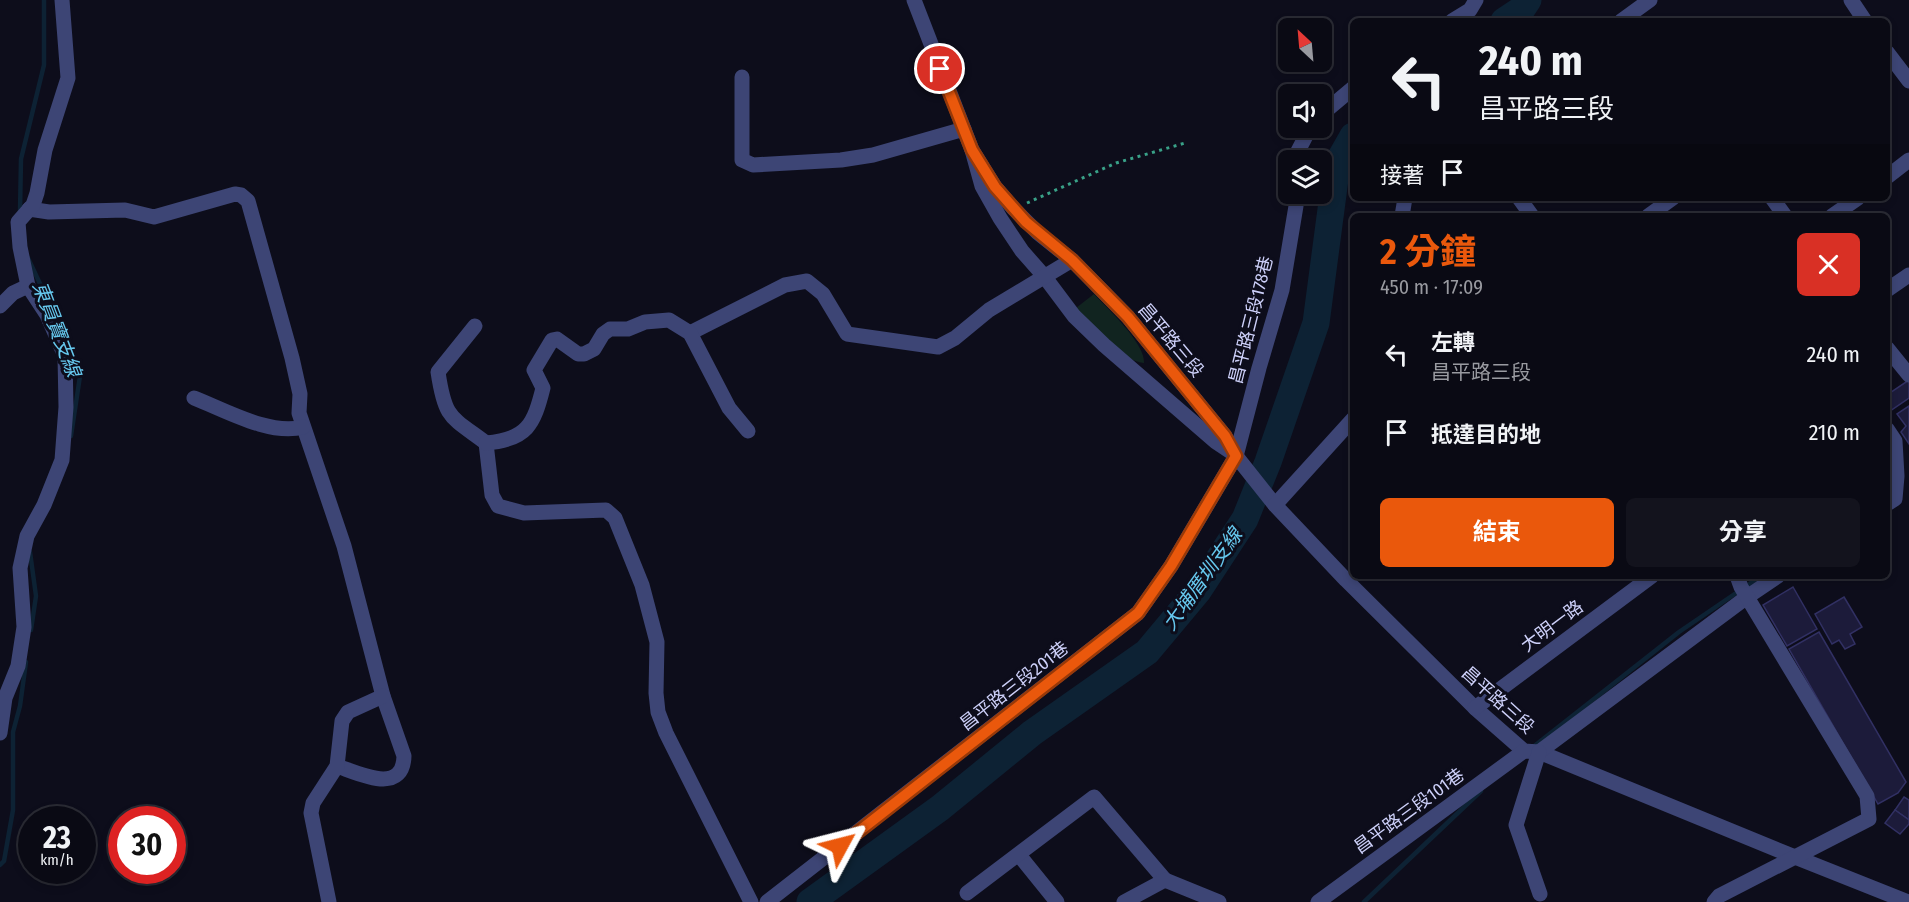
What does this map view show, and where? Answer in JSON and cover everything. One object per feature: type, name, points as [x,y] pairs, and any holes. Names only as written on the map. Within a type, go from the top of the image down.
[{"type":"street","points":[[0,733],[5,698],[18,666],[24,627],[20,568],[27,536],[44,505],[62,460],[66,407],[65,356],[47,315],[28,286],[21,256],[18,222],[33,205],[42,173],[45,150],[68,78],[62,0]]},
{"type":"street","name":"昌平路三段","points":[[914,0],[972,150],[982,186],[1022,251],[1074,316],[1104,345],[1216,442],[1236,456]]},
{"type":"street","points":[[1637,10],[1650,0]]},
{"type":"street","points":[[1851,0],[1863,18]]},
{"type":"street","points":[[1455,18],[1470,3]]},
{"type":"street","points":[[1890,56],[1909,81]]},
{"type":"street","points":[[742,77],[742,160],[753,165],[841,160],[873,155],[964,129]]},
{"type":"street","points":[[1332,106],[1350,91]]},
{"type":"street","name":"昌平路三段","points":[[972,150],[995,187],[1014,209],[1038,233],[1072,260],[1128,317],[1225,436],[1236,456],[1275,505],[1349,577]]},
{"type":"street","points":[[1890,175],[1909,160]]},
{"type":"street","points":[[29,209],[49,212],[125,210],[154,217],[235,194],[245,197],[248,201],[292,358],[300,394],[299,413],[344,546],[383,696],[404,756],[401,772],[395,777],[384,780],[337,766]]},
{"type":"street","points":[[1652,213],[1669,201]]},
{"type":"street","points":[[1836,213],[1854,201]]},
{"type":"street","name":"昌平路三段178巷","points":[[1236,456],[1282,290],[1296,204]]},
{"type":"street","points":[[690,333],[785,285],[807,281],[823,294],[848,334],[938,347],[955,338],[989,310],[1072,260]]},
{"type":"street","points":[[1890,288],[1909,274]]},
{"type":"street","points":[[0,306],[13,293],[28,286]]},
{"type":"street","points":[[475,326],[438,372],[444,404],[451,417],[486,443],[505,442],[524,430],[536,416],[543,388],[534,370],[552,340],[557,339],[578,354],[584,354],[594,349],[603,334],[610,329],[628,329],[645,322],[669,320],[690,333],[729,408],[748,431]]},
{"type":"street","points":[[1890,352],[1909,375]]},
{"type":"street","points":[[194,398],[269,427],[293,430],[303,427]]},
{"type":"street","points":[[1275,505],[1350,422]]},
{"type":"street","points":[[1890,434],[1895,441],[1897,476],[1895,499],[1890,502]]},
{"type":"street","points":[[486,443],[492,495],[498,506],[525,513],[606,510],[615,518],[642,585],[657,642],[655,677],[658,712],[666,733],[751,902]]},
{"type":"street","name":"昌平路三段201巷","points":[[767,902],[1138,613],[1171,566],[1236,456]]},
{"type":"street","name":"昌平路三段","points":[[1351,579],[1475,708],[1524,751],[1539,752],[1908,902]]},
{"type":"street","name":"大明一路","points":[[1475,708],[1648,579]]},
{"type":"street","points":[[1714,902],[1719,896],[1869,819],[1867,796],[1747,597],[1738,579]]},
{"type":"street","points":[[1540,894],[1516,825],[1539,752],[1774,579]]},
{"type":"street","points":[[330,902],[310,813],[313,803],[337,766],[342,721],[348,712],[383,696]]},
{"type":"street","name":"昌平路三段101巷","points":[[1318,902],[1524,751]]},
{"type":"street","points":[[968,893],[1094,797],[1165,880],[1219,902]]},
{"type":"street","points":[[1019,855],[1057,902]]},
{"type":"street","points":[[1124,902],[1165,880]]},
{"type":"path","points":[[1014,209],[1116,163],[1185,143]]},
{"type":"green space","points":[[1094,294],[1139,346],[1144,363],[1135,361],[1116,349],[1076,308]]},
{"type":"building","points":[[1909,380],[1909,398],[1890,411],[1890,393]]},
{"type":"building","points":[[1909,406],[1909,444],[1901,432],[1906,426],[1897,414]]},
{"type":"building","points":[[1793,587],[1817,629],[1787,646],[1763,605]]},
{"type":"building","points":[[1844,597],[1862,627],[1850,634],[1855,644],[1845,649],[1839,640],[1832,644],[1815,614]]},
{"type":"building","points":[[1819,632],[1906,782],[1898,793],[1878,804],[1789,649]]},
{"type":"building","points":[[1904,797],[1909,800],[1909,820],[1895,810]]},
{"type":"building","points":[[1895,810],[1909,820],[1909,824],[1900,834],[1885,823]]},
{"type":"waterway","name":"東員寶支線","points":[[20,212],[21,159],[44,65],[44,0]]},
{"type":"waterway","name":"大埔厝圳支線","points":[[1508,18],[1522,9],[1528,0]]},
{"type":"waterway","name":"大埔厝圳支線","points":[[810,902],[940,808],[1032,733],[1147,652],[1198,591],[1245,519],[1268,462],[1316,323],[1337,164],[1350,141]]},
{"type":"waterway","name":"東員寶支線","points":[[28,258],[56,318]]},
{"type":"waterway","name":"東員寶支線","points":[[71,354],[80,376],[71,436]]},
{"type":"waterway","name":"東員寶支線","points":[[30,552],[36,596],[31,630]]},
{"type":"waterway","points":[[1533,747],[1679,632],[1757,579]]},
{"type":"waterway","name":"東員寶支線","points":[[0,865],[4,861],[13,810],[13,732],[20,706],[26,662]]},
{"type":"waterway","points":[[1364,902],[1481,791]]},
{"type":"route","points":[[840,846],[1138,613],[1171,566],[1236,456],[1225,436],[1128,317],[1072,260],[1026,222],[995,187],[972,150],[940,69]]}]
